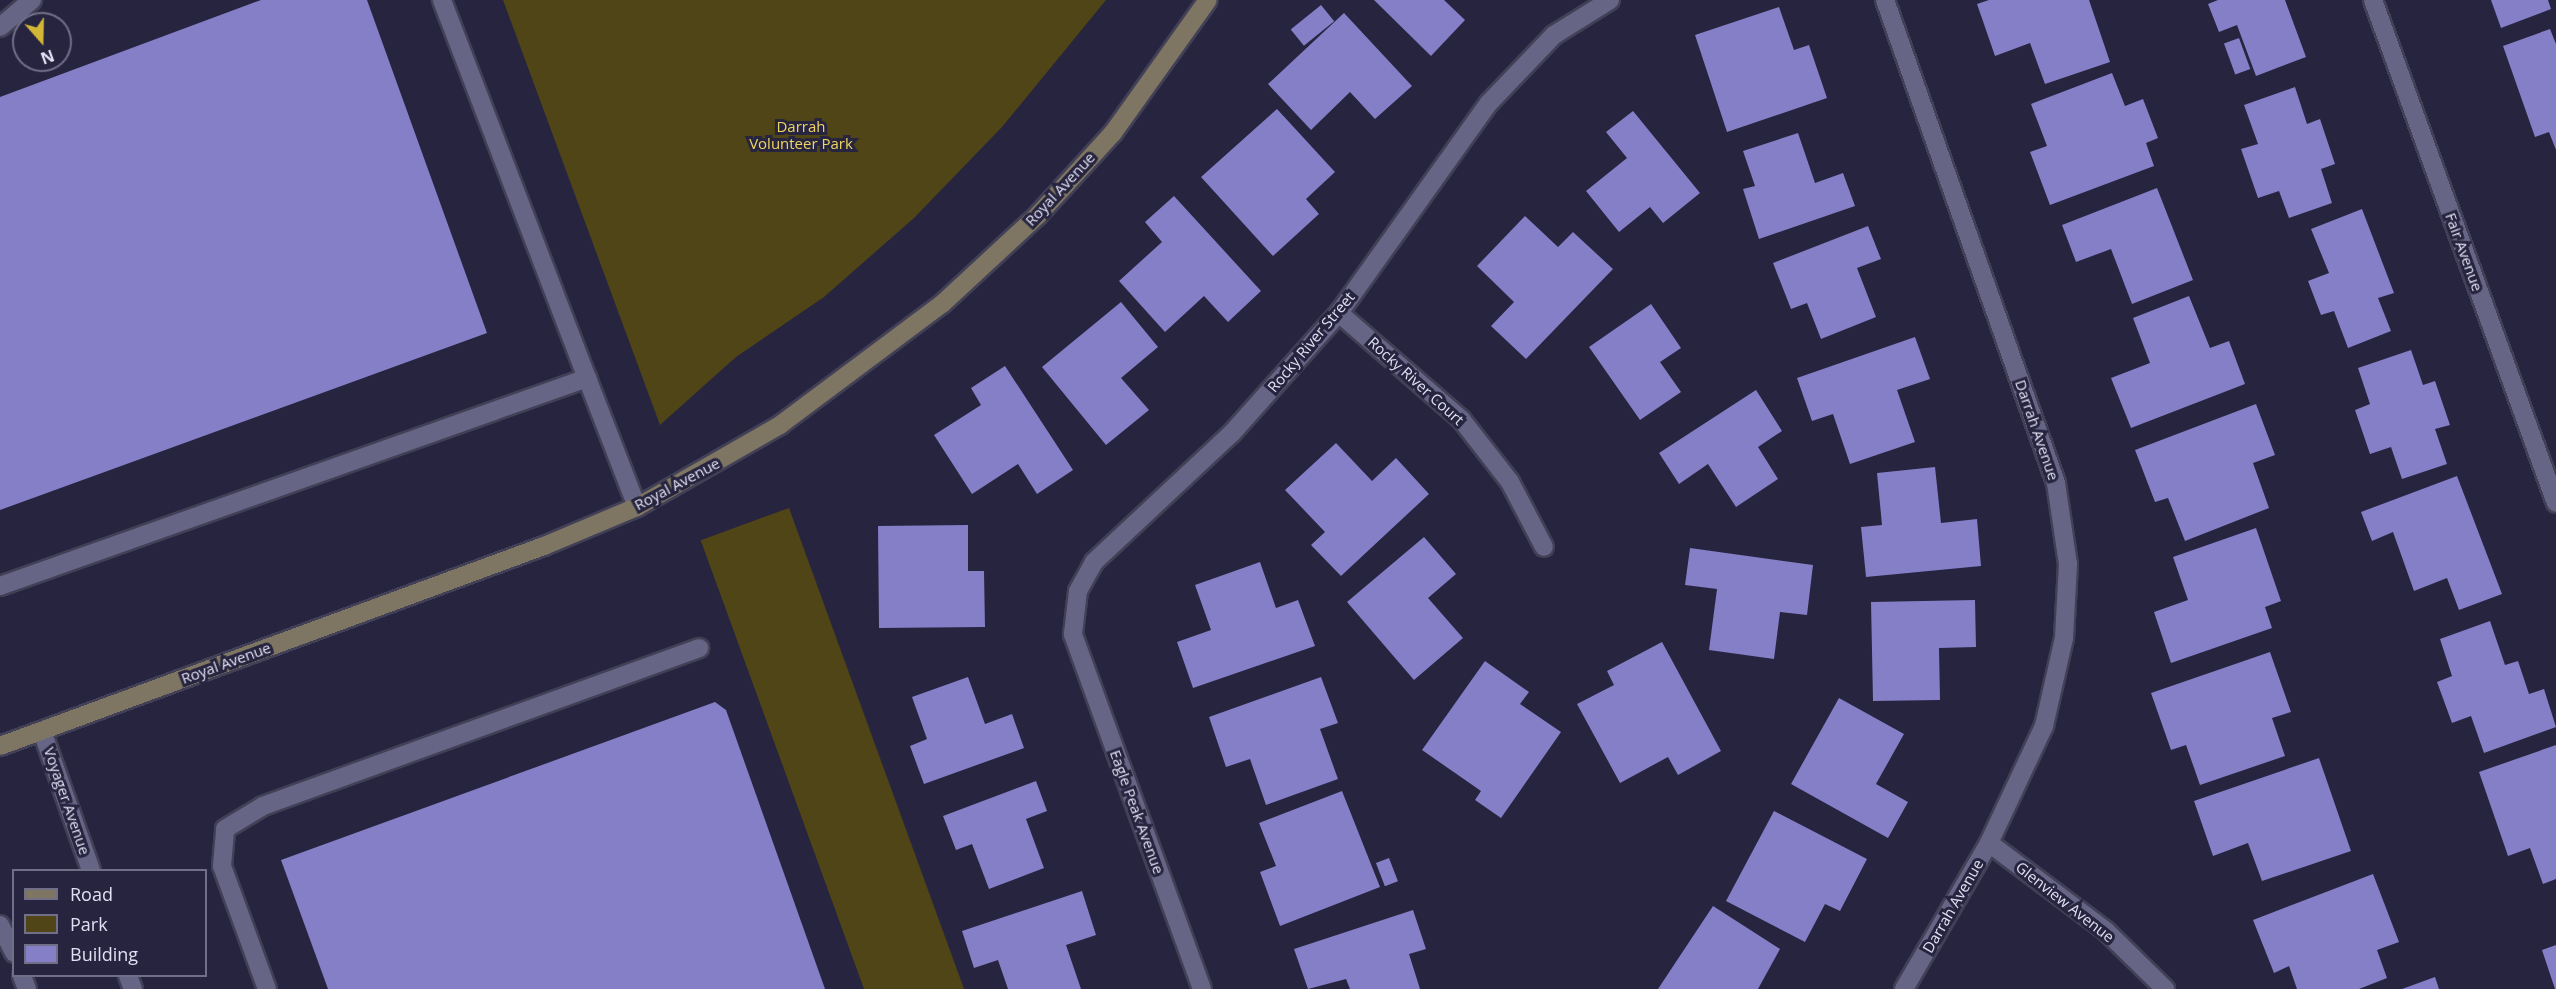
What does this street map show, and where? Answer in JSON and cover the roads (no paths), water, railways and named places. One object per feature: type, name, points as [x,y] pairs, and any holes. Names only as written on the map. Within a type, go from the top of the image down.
[{"type":"main road","name":"Royal Avenue","points":[[0,746],[544,546],[637,507],[780,425],[942,304],[1038,215],[1113,133],[1208,0]]},
{"type":"street","points":[[0,27],[32,0]]},
{"type":"street","points":[[442,0],[637,507]]},
{"type":"street","name":"Rocky River Street","points":[[1073,634],[1078,591],[1094,562],[1232,433],[1339,313],[1489,103],[1554,35],[1610,0]]},
{"type":"street","name":"Darrah Avenue","points":[[1885,0],[2056,483],[2068,564],[2064,638],[2044,726],[1989,843],[1904,989]]},
{"type":"street","name":"Fair Avenue","points":[[2373,0],[2556,503]]},
{"type":"street","name":"Rocky River Court","points":[[1339,313],[1461,419],[1510,482],[1544,547]]},
{"type":"street","points":[[0,586],[587,378]]},
{"type":"street","name":"Eagle Peak Avenue","points":[[1073,634],[1202,989]]},
{"type":"street","points":[[267,989],[222,866],[225,829],[263,806],[699,648]]},
{"type":"street","name":"Voyager Avenue","points":[[42,730],[91,869]]},
{"type":"street","name":"Glenview Avenue","points":[[1989,843],[2106,931],[2165,989]]},
{"type":"street","points":[[0,925],[12,949]]},
{"type":"park label","name":"Darrah Volunteer Park","points":[[801,134]]}]
